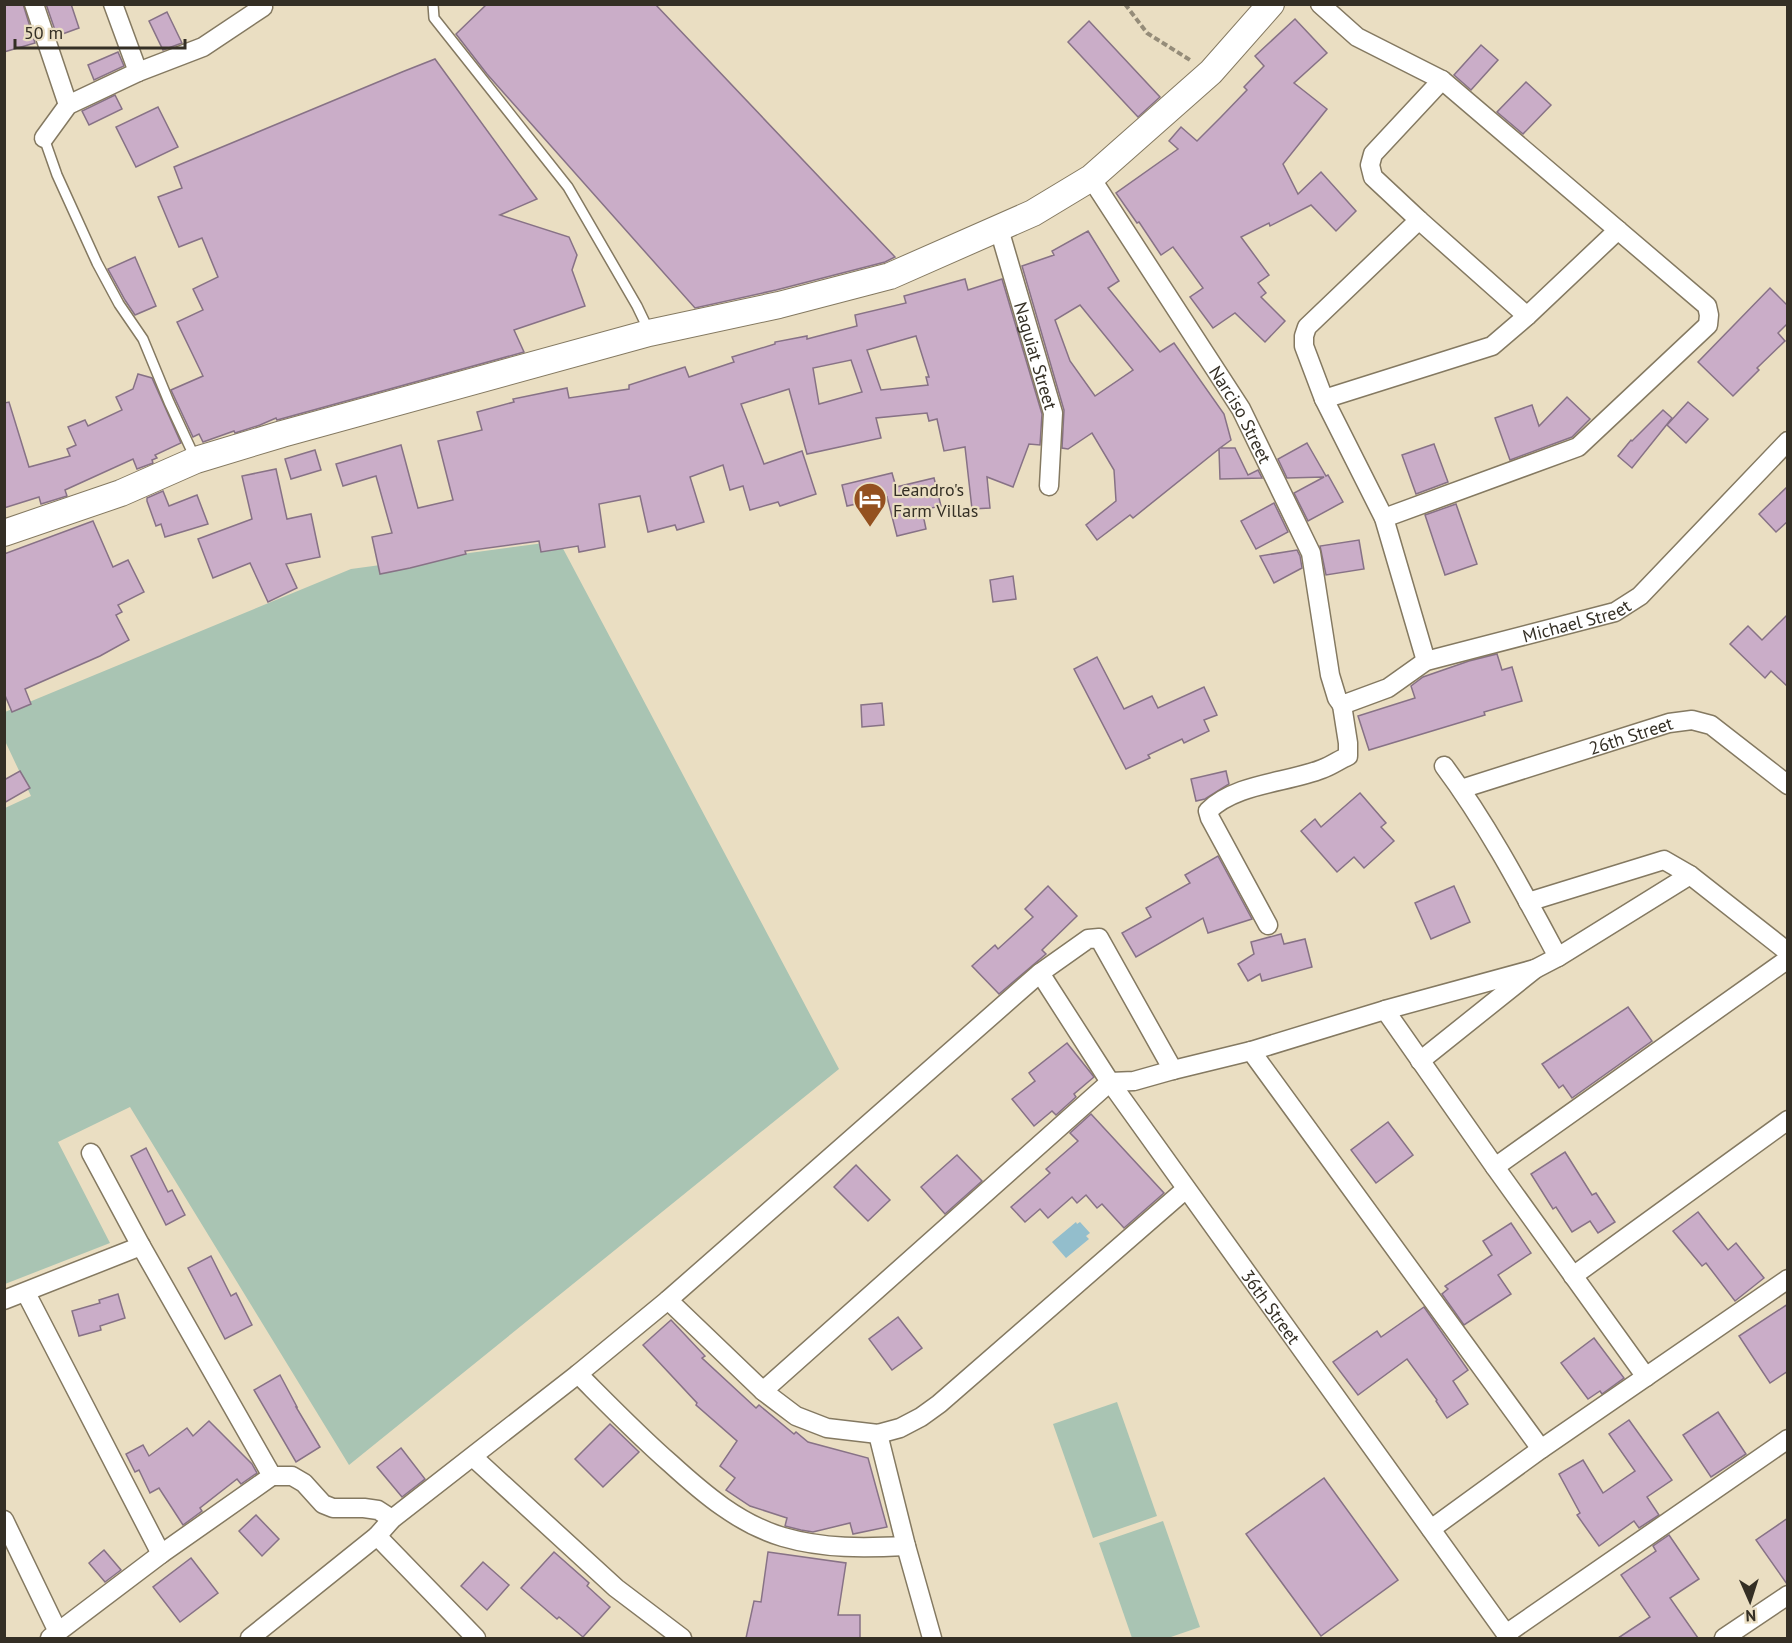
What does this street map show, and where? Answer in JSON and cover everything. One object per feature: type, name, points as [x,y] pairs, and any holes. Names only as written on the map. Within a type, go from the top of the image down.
[{"type":"street","points":[[33,4],[68,105]]},
{"type":"street","points":[[113,4],[138,72]]},
{"type":"street","points":[[4,533],[121,493],[196,460],[282,434],[650,333],[778,305],[890,276],[1033,213],[1091,178],[1211,72],[1271,4]]},
{"type":"street","points":[[1320,4],[1357,37],[1442,80],[1707,306],[1709,315],[1708,325],[1578,447],[1384,518]]},
{"type":"street","points":[[44,138],[68,105],[138,72],[202,47],[263,8]]},
{"type":"street","points":[[1442,80],[1373,154],[1370,165],[1373,177],[1527,316]]},
{"type":"street","name":"Narciso Street","points":[[1091,178],[1241,409],[1306,542],[1311,553],[1330,675],[1337,698],[1342,705]]},
{"type":"street","points":[[1419,220],[1306,327],[1304,346],[1324,399],[1384,518],[1426,662]]},
{"type":"street","name":"Naguiat Street","points":[[999,229],[1053,413],[1049,486]]},
{"type":"street","points":[[1324,399],[1492,346],[1618,230]]},
{"type":"street","name":"Michael Street","points":[[1342,705],[1388,688],[1426,662],[1615,612],[1640,596],[1788,441]]},
{"type":"street","points":[[1268,925],[1208,811],[1219,801],[1250,789],[1322,769],[1348,756],[1342,705]]},
{"type":"street","name":"26th Street","points":[[1461,789],[1669,723],[1692,720],[1711,725],[1788,785]]},
{"type":"street","points":[[1444,766],[1461,789],[1558,957]]},
{"type":"street","points":[[1528,902],[1664,860],[1690,875],[1788,952]]},
{"type":"street","points":[[1420,1061],[1535,969],[1690,875]]},
{"type":"street","points":[[250,1638],[377,1536],[392,1519],[578,1374],[668,1300],[1040,973],[1088,939],[1099,938],[1173,1070]]},
{"type":"street","points":[[1495,1167],[1788,959]]},
{"type":"street","points":[[763,1391],[1110,1082],[1134,1081],[1251,1050],[1535,969]]},
{"type":"street","name":"36th Street","points":[[1040,973],[1110,1082],[1186,1190],[1507,1636]]},
{"type":"street","points":[[1385,1010],[1646,1377]]},
{"type":"street","points":[[1251,1050],[1541,1449]]},
{"type":"street","points":[[1573,1276],[1788,1120]]},
{"type":"street","points":[[91,1153],[141,1246],[272,1476]]},
{"type":"street","points":[[668,1300],[763,1391],[796,1416],[827,1428],[878,1434],[900,1428],[939,1404],[1186,1190]]},
{"type":"street","points":[[4,1300],[141,1246]]},
{"type":"street","points":[[1431,1529],[1541,1449],[1788,1280]]},
{"type":"street","points":[[26,1293],[161,1554]]},
{"type":"street","points":[[578,1374],[644,1440],[700,1490],[745,1522],[783,1537],[822,1545],[861,1548],[906,1545]]},
{"type":"street","points":[[878,1434],[932,1638]]},
{"type":"street","points":[[1507,1636],[1788,1439]]},
{"type":"street","points":[[473,1457],[616,1588],[682,1638]]},
{"type":"street","points":[[4,1520],[54,1635],[161,1554],[272,1476],[292,1476],[304,1483],[323,1504],[333,1508],[378,1510],[392,1519]]},
{"type":"street","points":[[377,1536],[476,1638]]},
{"type":"street","points":[[1724,1638],[1788,1594]]},
{"type":"lane","points":[[433,4],[434,18],[568,187],[638,306],[650,333]]},
{"type":"lane","points":[[44,138],[57,176],[97,263],[118,304],[143,339],[196,460]]},
{"type":"path","points":[[1125,4],[1147,33],[1211,72]]},
{"type":"green space","points":[[559,541],[839,1069],[349,1465],[130,1107],[58,1142],[110,1243],[5,1284],[5,808],[31,796],[5,741],[5,712],[351,569]]},
{"type":"green space","points":[[1117,1402],[1157,1516],[1093,1538],[1053,1424]]},
{"type":"green space","points":[[1163,1521],[1200,1627],[1168,1638],[1132,1638],[1099,1543]]},
{"type":"water","points":[[1076,1222],[1077,1224],[1080,1222],[1090,1233],[1086,1236],[1089,1239],[1066,1258],[1052,1242]]},
{"type":"building","points":[[4,4],[23,4],[35,43],[4,52]]},
{"type":"building","points":[[46,4],[71,4],[79,28],[57,36]]},
{"type":"building","points":[[487,4],[655,4],[895,257],[885,262],[776,290],[695,308],[487,74],[456,34]]},
{"type":"building","points":[[167,12],[182,43],[163,50],[149,21]]},
{"type":"building","points":[[1295,19],[1327,53],[1294,83],[1327,109],[1283,164],[1298,194],[1321,172],[1356,211],[1336,231],[1311,205],[1270,226],[1269,223],[1241,237],[1269,275],[1258,283],[1266,293],[1261,297],[1285,321],[1265,342],[1235,313],[1213,328],[1190,297],[1203,288],[1173,247],[1161,255],[1116,193],[1178,149],[1169,141],[1181,127],[1197,141],[1247,90],[1244,87],[1264,66],[1255,56]]},
{"type":"building","points":[[1089,21],[1160,97],[1138,117],[1068,42]]},
{"type":"building","points":[[1481,45],[1498,60],[1471,90],[1454,75]]},
{"type":"building","points":[[118,52],[124,66],[94,80],[88,65]]},
{"type":"building","points":[[435,59],[537,199],[500,215],[569,237],[577,255],[572,270],[585,306],[514,330],[524,352],[277,420],[276,418],[203,442],[199,434],[193,437],[171,390],[203,376],[177,322],[203,310],[193,289],[218,277],[202,238],[179,247],[158,197],[182,188],[174,167]]},
{"type":"building","points":[[1526,82],[1551,105],[1523,134],[1497,112]]},
{"type":"building","points":[[115,95],[122,109],[89,125],[82,111]]},
{"type":"building","points":[[158,107],[178,147],[136,167],[116,127]]},
{"type":"building","points":[[1088,231],[1119,281],[1108,288],[1160,352],[1174,343],[1224,414],[1231,440],[1220,448],[1235,448],[1248,475],[1258,470],[1262,478],[1220,479],[1219,449],[1133,518],[1130,515],[1097,540],[1086,525],[1116,501],[1114,470],[1092,433],[1068,449],[1062,448],[1064,410],[1022,266],[1054,255],[1052,251]],"holes":[[[1080,305],[1133,370],[1095,396],[1070,361],[1055,320]]]},
{"type":"building","points":[[135,257],[156,306],[135,315],[108,269]]},
{"type":"building","points":[[965,279],[968,290],[1002,279],[1042,414],[1040,445],[1029,444],[1013,487],[987,477],[990,508],[972,509],[965,447],[944,451],[937,419],[929,421],[927,413],[876,418],[881,438],[807,454],[789,389],[741,404],[764,464],[802,451],[816,494],[780,506],[778,502],[750,510],[743,486],[730,490],[723,465],[690,477],[704,522],[677,530],[675,525],[648,532],[640,496],[599,504],[605,547],[579,552],[578,546],[541,552],[539,541],[465,551],[466,554],[380,574],[372,537],[392,533],[376,476],[343,486],[336,464],[401,445],[418,508],[453,500],[438,441],[482,430],[477,412],[514,402],[513,399],[567,388],[569,398],[629,389],[629,385],[685,367],[689,377],[734,362],[732,357],[775,344],[775,342],[807,336],[807,339],[857,326],[855,315],[906,303],[904,296]],"holes":[[[916,336],[929,377],[926,377],[928,385],[881,390],[867,350]],[[851,360],[862,392],[819,404],[813,368]]]},
{"type":"building","points":[[1770,288],[1788,306],[1788,323],[1778,333],[1785,341],[1733,396],[1698,362]]},
{"type":"building","points":[[138,374],[152,378],[181,443],[155,455],[157,458],[152,460],[153,463],[137,469],[133,459],[65,490],[67,496],[41,504],[39,497],[4,508],[4,403],[9,402],[29,467],[70,456],[67,449],[76,445],[68,427],[85,420],[88,426],[122,410],[116,397],[133,389]]},
{"type":"building","points":[[1567,397],[1590,419],[1572,437],[1510,460],[1495,418],[1532,405],[1539,426]]},
{"type":"building","points":[[1688,402],[1708,419],[1686,443],[1667,425]]},
{"type":"building","points":[[1663,410],[1672,418],[1632,468],[1618,456],[1631,440]]},
{"type":"building","points":[[1307,443],[1343,502],[1308,521],[1294,493],[1324,477],[1287,478],[1278,459]]},
{"type":"building","points":[[1434,444],[1448,482],[1416,494],[1402,455]]},
{"type":"building","points":[[315,450],[321,470],[291,479],[285,459]]},
{"type":"building","points":[[276,469],[287,519],[311,514],[320,557],[286,564],[297,588],[268,602],[250,563],[213,578],[198,539],[252,519],[242,476]]},
{"type":"building","points":[[892,473],[896,487],[934,478],[941,506],[922,510],[926,529],[897,536],[887,497],[847,506],[842,485]]},
{"type":"building","points":[[1788,486],[1788,521],[1776,532],[1759,514]]},
{"type":"building","points":[[163,491],[169,506],[197,495],[208,524],[165,537],[161,524],[156,526],[147,501],[147,498]]},
{"type":"building","points":[[1274,503],[1288,532],[1256,549],[1241,521]]},
{"type":"building","points":[[1456,504],[1477,564],[1445,575],[1425,515]]},
{"type":"building","points":[[93,521],[113,567],[128,560],[144,592],[118,605],[122,612],[116,615],[129,640],[100,656],[25,689],[31,704],[12,712],[4,693],[4,554]]},
{"type":"building","points":[[1359,540],[1364,569],[1326,575],[1320,546]]},
{"type":"building","points":[[1297,550],[1302,568],[1274,583],[1260,556]]},
{"type":"building","points":[[1013,576],[1016,599],[993,602],[990,580]]},
{"type":"building","points":[[1788,614],[1788,687],[1771,671],[1765,678],[1730,644],[1748,626],[1762,640]]},
{"type":"building","points":[[1497,654],[1502,670],[1512,667],[1522,701],[1484,712],[1485,715],[1369,750],[1358,716],[1415,698],[1411,686],[1423,677]]},
{"type":"building","points":[[1097,657],[1124,709],[1152,696],[1158,708],[1204,687],[1217,715],[1204,720],[1209,731],[1184,743],[1182,739],[1148,755],[1150,758],[1126,769],[1074,669]]},
{"type":"building","points":[[882,703],[884,725],[862,727],[861,705]]},
{"type":"building","points":[[20,771],[30,788],[4,803],[4,780]]},
{"type":"building","points":[[1226,771],[1229,784],[1205,799],[1196,801],[1191,779]]},
{"type":"building","points":[[1360,793],[1386,823],[1381,827],[1394,841],[1364,868],[1354,857],[1337,872],[1301,831],[1315,819],[1321,827]]},
{"type":"building","points":[[1218,856],[1252,919],[1208,933],[1203,918],[1136,957],[1122,933],[1151,917],[1146,908],[1190,883],[1185,875]]},
{"type":"building","points":[[1048,886],[1077,916],[1042,950],[1046,954],[999,994],[972,966],[995,945],[998,949],[1033,917],[1025,909]]},
{"type":"building","points":[[1454,886],[1470,922],[1431,939],[1415,903]]},
{"type":"building","points":[[1281,934],[1284,944],[1305,939],[1312,967],[1262,981],[1260,974],[1248,981],[1238,964],[1254,954],[1251,942]]},
{"type":"building","points":[[1628,1007],[1652,1041],[1572,1098],[1563,1085],[1559,1088],[1542,1064]]},
{"type":"building","points":[[1067,1043],[1094,1077],[1074,1094],[1076,1097],[1056,1115],[1052,1111],[1034,1126],[1012,1099],[1035,1081],[1029,1073]]},
{"type":"building","points":[[1091,1114],[1164,1193],[1124,1228],[1102,1204],[1097,1208],[1086,1195],[1077,1203],[1072,1197],[1048,1218],[1040,1209],[1025,1222],[1011,1207],[1050,1173],[1046,1169],[1078,1141],[1070,1133]]},
{"type":"building","points":[[1388,1122],[1413,1155],[1376,1183],[1351,1150]]},
{"type":"building","points":[[146,1148],[168,1192],[172,1190],[185,1215],[166,1225],[131,1156]]},
{"type":"building","points":[[1565,1152],[1592,1195],[1596,1193],[1615,1222],[1598,1233],[1590,1221],[1572,1232],[1556,1207],[1553,1209],[1531,1174]]},
{"type":"building","points":[[957,1155],[982,1181],[945,1214],[921,1187]]},
{"type":"building","points":[[856,1165],[890,1200],[868,1221],[834,1187]]},
{"type":"building","points":[[1698,1212],[1728,1250],[1736,1243],[1764,1278],[1735,1301],[1706,1263],[1702,1266],[1673,1231]]},
{"type":"building","points":[[1511,1223],[1531,1253],[1498,1275],[1511,1294],[1464,1325],[1442,1294],[1448,1289],[1445,1286],[1492,1255],[1483,1241]]},
{"type":"building","points":[[211,1256],[231,1296],[236,1293],[252,1325],[225,1339],[188,1268]]},
{"type":"building","points":[[118,1294],[125,1318],[100,1326],[101,1330],[79,1336],[72,1311],[100,1303],[99,1300]]},
{"type":"building","points":[[1788,1304],[1788,1371],[1770,1383],[1739,1336]]},
{"type":"building","points":[[1424,1307],[1468,1370],[1453,1381],[1468,1404],[1447,1418],[1437,1400],[1407,1359],[1358,1395],[1333,1362],[1377,1331],[1381,1337]]},
{"type":"building","points":[[898,1317],[922,1348],[892,1370],[869,1339]]},
{"type":"building","points":[[671,1320],[705,1356],[702,1358],[756,1408],[759,1405],[794,1434],[796,1432],[808,1442],[868,1458],[887,1527],[853,1534],[850,1523],[813,1532],[801,1530],[785,1526],[787,1518],[750,1506],[726,1490],[735,1478],[720,1466],[737,1441],[696,1405],[697,1403],[643,1345]]},
{"type":"building","points":[[1594,1338],[1624,1378],[1602,1394],[1600,1391],[1588,1399],[1561,1363]]},
{"type":"building","points":[[280,1375],[320,1447],[296,1462],[254,1390]]},
{"type":"building","points":[[1718,1412],[1746,1454],[1711,1477],[1683,1435]]},
{"type":"building","points":[[1629,1420],[1672,1480],[1647,1497],[1659,1515],[1639,1528],[1634,1521],[1599,1546],[1577,1515],[1580,1513],[1559,1474],[1583,1460],[1603,1493],[1635,1471],[1609,1434]]},
{"type":"building","points":[[209,1421],[252,1464],[257,1473],[241,1484],[237,1479],[200,1508],[202,1511],[183,1525],[159,1488],[150,1493],[139,1470],[135,1472],[126,1454],[143,1445],[149,1456],[187,1428],[193,1436]]},
{"type":"building","points":[[610,1424],[639,1452],[603,1487],[575,1459]]},
{"type":"building","points":[[401,1448],[425,1479],[402,1497],[377,1467]]},
{"type":"building","points":[[1324,1478],[1398,1580],[1321,1636],[1246,1534]]},
{"type":"building","points":[[256,1515],[279,1539],[262,1556],[239,1531]]},
{"type":"building","points":[[1788,1518],[1788,1584],[1787,1584],[1756,1540]]},
{"type":"building","points":[[1669,1535],[1699,1579],[1670,1598],[1698,1638],[1618,1638],[1650,1617],[1621,1575],[1656,1551],[1653,1546]]},
{"type":"building","points":[[104,1550],[121,1570],[105,1582],[89,1563]]},
{"type":"building","points":[[554,1552],[589,1583],[587,1586],[610,1607],[583,1637],[559,1617],[557,1619],[521,1588]]},
{"type":"building","points":[[768,1552],[846,1563],[838,1615],[860,1615],[860,1638],[746,1638],[754,1601],[761,1602]]},
{"type":"building","points":[[191,1558],[218,1593],[180,1622],[153,1587]]},
{"type":"building","points":[[483,1562],[509,1585],[487,1610],[461,1586]]},
{"type":"place","name":"Leandro's Farm Villas","points":[[870,528]]}]
